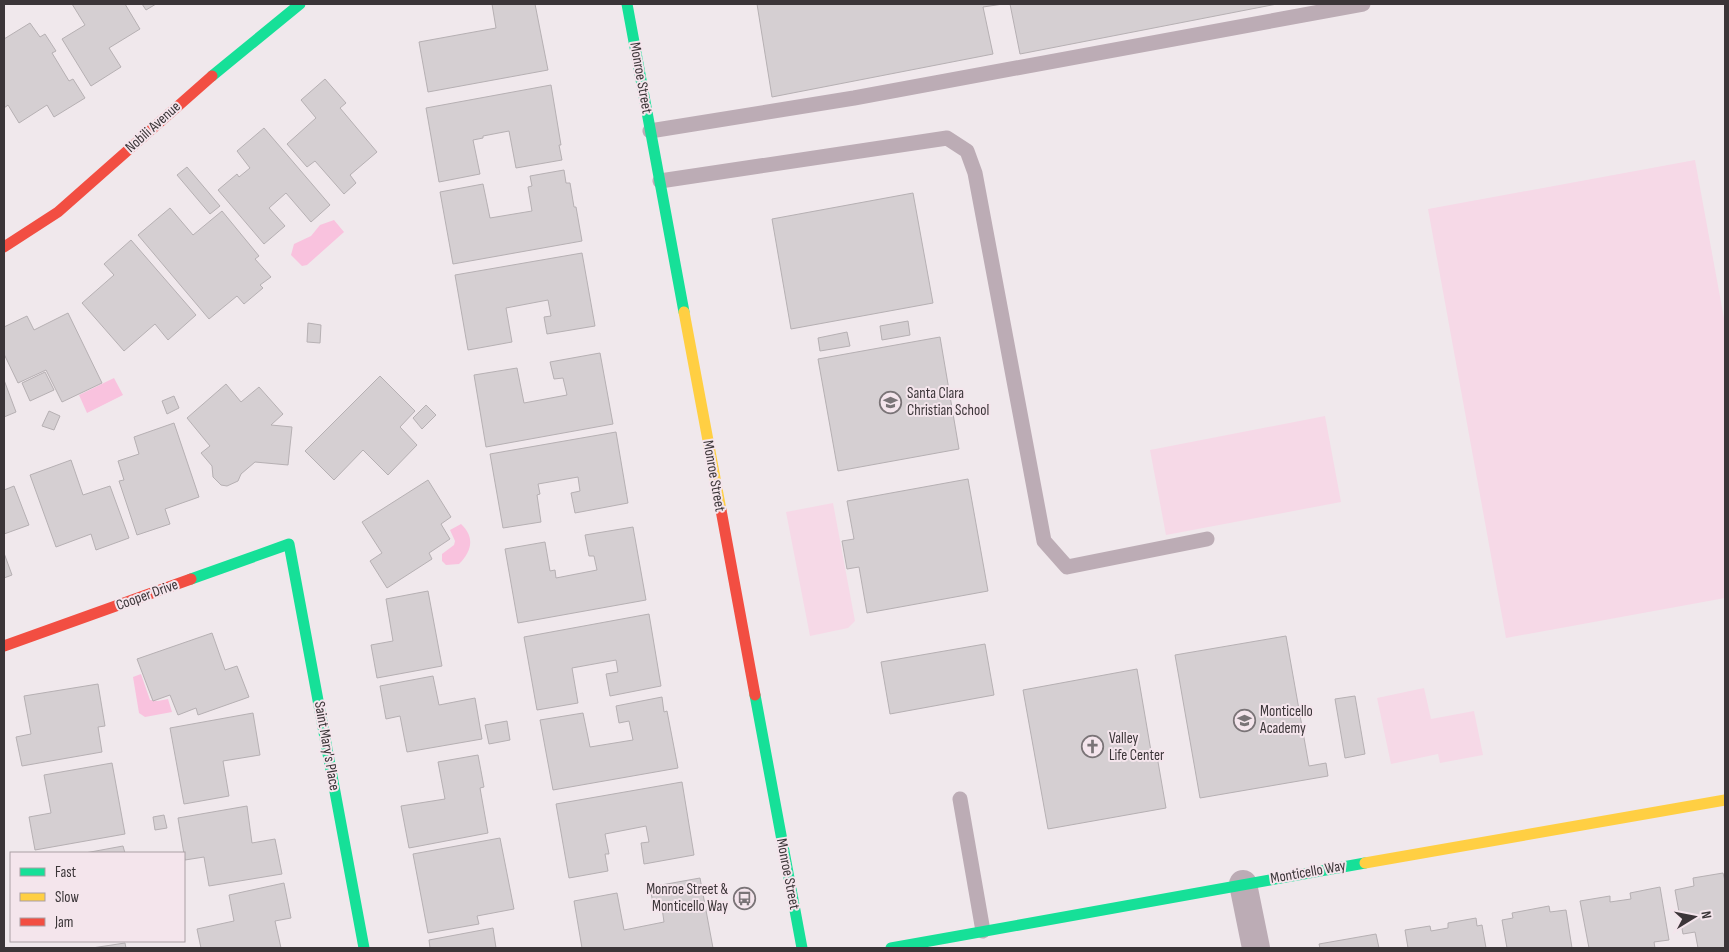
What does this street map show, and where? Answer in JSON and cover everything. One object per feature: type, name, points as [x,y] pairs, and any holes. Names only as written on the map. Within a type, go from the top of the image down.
[{"type":"street","name":"Nobili Avenue","points":[[4,247],[58,212],[196,89],[300,4]]},
{"type":"street","name":"Monroe Street","points":[[627,4],[802,948]]},
{"type":"street","name":"Cooper Drive","points":[[4,646],[290,544]]},
{"type":"street","name":"Saint Mary's Place","points":[[290,544],[364,948]]},
{"type":"street","name":"Monticello Way","points":[[891,948],[1243,884],[1725,800]]},
{"type":"street","points":[[1243,884],[1256,948]]},
{"type":"lane","points":[[650,131],[854,98],[1362,4]]},
{"type":"lane","points":[[660,181],[946,138],[967,151],[975,173],[1044,541],[1067,567],[1207,539]]},
{"type":"lane","points":[[960,799],[983,931]]},
{"type":"shaded area","points":[[1695,160],[1725,324],[1725,598],[1506,638],[1428,209]]},
{"type":"shaded area","points":[[334,220],[344,232],[307,265],[302,266],[291,255],[294,244],[311,236],[320,225]]},
{"type":"shaded area","points":[[114,378],[123,395],[87,413],[79,395]]},
{"type":"shaded area","points":[[1325,416],[1341,502],[1166,535],[1150,450]]},
{"type":"shaded area","points":[[833,503],[855,621],[848,628],[810,636],[786,512]]},
{"type":"shaded area","points":[[461,524],[470,539],[469,549],[459,564],[446,565],[442,561],[442,554],[454,545],[455,541],[450,530]]},
{"type":"shaded area","points":[[141,674],[150,700],[168,699],[172,712],[145,717],[139,713],[133,677]]},
{"type":"shaded area","points":[[1424,688],[1431,719],[1474,711],[1483,755],[1440,763],[1438,754],[1391,764],[1377,698]]},
{"type":"building","points":[[72,4],[125,4],[140,29],[109,48],[121,67],[91,86],[62,39],[85,25]]},
{"type":"building","points":[[142,4],[156,4],[146,10]]},
{"type":"building","points":[[492,4],[535,4],[548,70],[428,92],[419,42],[496,28]]},
{"type":"building","points":[[757,4],[1003,4],[983,7],[993,54],[772,97]]},
{"type":"building","points":[[1010,4],[1277,4],[1020,54]]},
{"type":"building","points":[[30,23],[40,37],[45,34],[56,51],[52,53],[69,81],[73,79],[85,98],[54,117],[47,105],[19,123],[8,105],[4,108],[4,39]]},
{"type":"building","points":[[325,79],[346,103],[340,108],[377,152],[350,175],[356,183],[344,194],[315,161],[307,167],[287,144],[316,118],[301,100]]},
{"type":"building","points":[[551,85],[562,160],[516,168],[509,131],[473,140],[480,174],[439,182],[426,108]]},
{"type":"building","points":[[264,128],[330,205],[311,222],[286,193],[269,208],[285,226],[264,244],[218,190],[237,174],[239,177],[250,168],[237,151]]},
{"type":"building","points":[[187,167],[220,206],[210,214],[177,175]]},
{"type":"building","points":[[564,170],[566,183],[570,183],[582,241],[453,264],[440,192],[483,184],[490,218],[532,211],[528,187],[532,186],[530,176]]},
{"type":"building","points":[[913,193],[933,303],[791,329],[772,219]]},
{"type":"building","points":[[170,208],[193,235],[222,211],[259,256],[255,259],[271,277],[260,285],[263,288],[244,304],[237,296],[209,319],[138,235]]},
{"type":"building","points":[[131,240],[196,315],[168,340],[155,324],[124,351],[82,303],[114,275],[104,264]]},
{"type":"building","points":[[582,253],[595,326],[547,334],[544,317],[551,316],[548,300],[506,308],[512,342],[468,350],[455,275]]},
{"type":"building","points":[[68,313],[102,383],[62,402],[46,370],[18,383],[4,354],[4,327],[27,316],[34,330]]},
{"type":"building","points":[[908,321],[910,335],[882,340],[880,326]]},
{"type":"building","points":[[308,323],[321,325],[320,343],[307,342]]},
{"type":"building","points":[[847,332],[850,346],[820,351],[818,338]]},
{"type":"building","points":[[940,337],[959,449],[838,471],[818,359]]},
{"type":"building","points":[[600,353],[613,424],[486,447],[474,375],[517,368],[524,403],[567,395],[563,378],[554,379],[550,362]]},
{"type":"building","points":[[45,372],[54,390],[30,401],[22,383]]},
{"type":"building","points":[[380,376],[415,411],[400,427],[417,445],[388,475],[363,450],[334,480],[305,451]]},
{"type":"building","points":[[4,380],[16,412],[4,417]]},
{"type":"building","points":[[226,384],[241,402],[259,387],[283,414],[271,425],[292,427],[288,465],[255,462],[241,474],[238,481],[227,486],[221,485],[213,477],[212,466],[201,453],[210,446],[187,418]]},
{"type":"building","points":[[174,396],[179,408],[167,414],[162,401]]},
{"type":"building","points":[[426,405],[436,415],[422,429],[413,418]]},
{"type":"building","points":[[49,411],[60,416],[54,430],[42,426]]},
{"type":"building","points":[[174,423],[199,497],[165,509],[170,524],[137,535],[119,481],[124,480],[118,461],[139,454],[134,437]]},
{"type":"building","points":[[616,432],[628,503],[575,513],[571,493],[580,491],[578,477],[538,484],[540,494],[537,495],[541,522],[503,528],[490,454]]},
{"type":"building","points":[[71,460],[83,495],[110,486],[129,538],[96,550],[91,534],[56,547],[30,475]]},
{"type":"building","points":[[968,479],[988,591],[867,613],[859,567],[847,569],[842,541],[854,539],[847,501]]},
{"type":"building","points":[[428,480],[451,517],[441,524],[450,539],[429,553],[432,559],[387,588],[370,561],[382,553],[362,522]]},
{"type":"building","points":[[14,486],[29,525],[4,534],[4,490]]},
{"type":"building","points":[[633,527],[646,600],[518,623],[505,549],[545,542],[550,571],[555,570],[556,578],[597,570],[594,556],[589,556],[585,535]]},
{"type":"building","points":[[4,553],[12,575],[4,578]]},
{"type":"building","points":[[428,591],[442,666],[377,678],[371,645],[393,641],[386,599]]},
{"type":"building","points":[[649,614],[661,686],[610,696],[606,674],[618,672],[616,660],[572,668],[578,703],[537,710],[524,637]]},
{"type":"building","points":[[212,633],[225,670],[237,666],[249,697],[198,715],[196,708],[178,715],[170,695],[153,701],[137,659]]},
{"type":"building","points":[[1286,636],[1309,766],[1326,763],[1328,776],[1200,798],[1175,655]]},
{"type":"building","points":[[985,644],[994,695],[890,714],[881,662]]},
{"type":"building","points":[[1137,669],[1152,757],[1157,756],[1166,808],[1048,829],[1023,690]]},
{"type":"building","points":[[433,676],[439,705],[475,698],[482,739],[407,752],[400,716],[386,719],[380,686]]},
{"type":"building","points":[[98,684],[105,726],[98,727],[102,752],[22,766],[16,737],[31,734],[24,696]]},
{"type":"building","points":[[1355,696],[1365,754],[1345,758],[1335,699]]},
{"type":"building","points":[[662,697],[664,712],[667,711],[678,768],[553,790],[540,720],[583,713],[590,747],[633,740],[629,721],[619,723],[616,706]]},
{"type":"building","points":[[253,713],[260,755],[223,761],[229,796],[184,804],[170,728]]},
{"type":"building","points":[[507,721],[510,740],[489,744],[485,725]]},
{"type":"building","points":[[478,755],[484,787],[480,788],[488,833],[409,848],[401,806],[445,799],[438,762]]},
{"type":"building","points":[[112,763],[125,834],[35,850],[29,817],[51,813],[44,775]]},
{"type":"building","points":[[682,782],[694,855],[644,864],[641,843],[649,842],[646,826],[605,834],[609,854],[605,854],[608,871],[569,878],[556,804]]},
{"type":"building","points":[[247,806],[252,843],[275,839],[282,874],[209,886],[204,857],[185,860],[178,818]]},
{"type":"building","points":[[164,815],[167,828],[155,830],[153,817]]},
{"type":"building","points":[[500,838],[514,909],[477,916],[479,924],[428,933],[413,854]]},
{"type":"building","points":[[123,846],[125,852],[90,852]]},
{"type":"building","points":[[1723,873],[1725,881],[1725,948],[1698,948],[1695,932],[1683,934],[1675,890],[1694,886],[1693,878]]},
{"type":"building","points":[[700,878],[713,948],[582,948],[574,901],[617,893],[624,930],[664,922],[662,908],[654,909],[650,887]]},
{"type":"building","points":[[284,883],[291,918],[275,921],[281,948],[201,948],[197,929],[234,921],[229,895]]},
{"type":"building","points":[[1660,887],[1669,940],[1654,942],[1655,948],[1589,948],[1580,901],[1610,896],[1610,902],[1631,899],[1630,893]]},
{"type":"building","points":[[1549,906],[1550,912],[1566,910],[1572,948],[1507,948],[1502,920],[1513,918],[1512,913]]},
{"type":"building","points":[[1476,918],[1477,926],[1482,925],[1486,948],[1408,948],[1405,930],[1430,926],[1431,931],[1448,928],[1448,923]]},
{"type":"building","points":[[493,928],[496,948],[430,948],[429,940]]},
{"type":"building","points":[[1376,934],[1379,948],[1320,948],[1319,944]]},
{"type":"building","points":[[125,943],[126,948],[92,948]]},
{"type":"traffic: fast","points":[[212,76],[300,4]]},
{"type":"traffic: fast","points":[[627,4],[684,312]]},
{"type":"traffic: fast","points":[[191,579],[289,544],[364,948]]},
{"type":"traffic: fast","points":[[755,695],[802,948]]},
{"type":"traffic: fast","points":[[891,948],[1365,863]]},
{"type":"traffic: slow","points":[[684,312],[721,510]]},
{"type":"traffic: slow","points":[[1365,863],[1725,800]]},
{"type":"traffic: jam","points":[[4,247],[58,212],[212,76]]},
{"type":"traffic: jam","points":[[721,510],[755,695]]},
{"type":"traffic: jam","points":[[4,646],[191,579]]},
{"type":"place","name":"Santa Clara Christian School","points":[[891,402]]},
{"type":"place","name":"Monticello Academy","points":[[1244,720]]},
{"type":"place","name":"Valley Life Center","points":[[1093,747]]},
{"type":"place","name":"Monroe Street & Monticello Way","points":[[744,898]]}]
